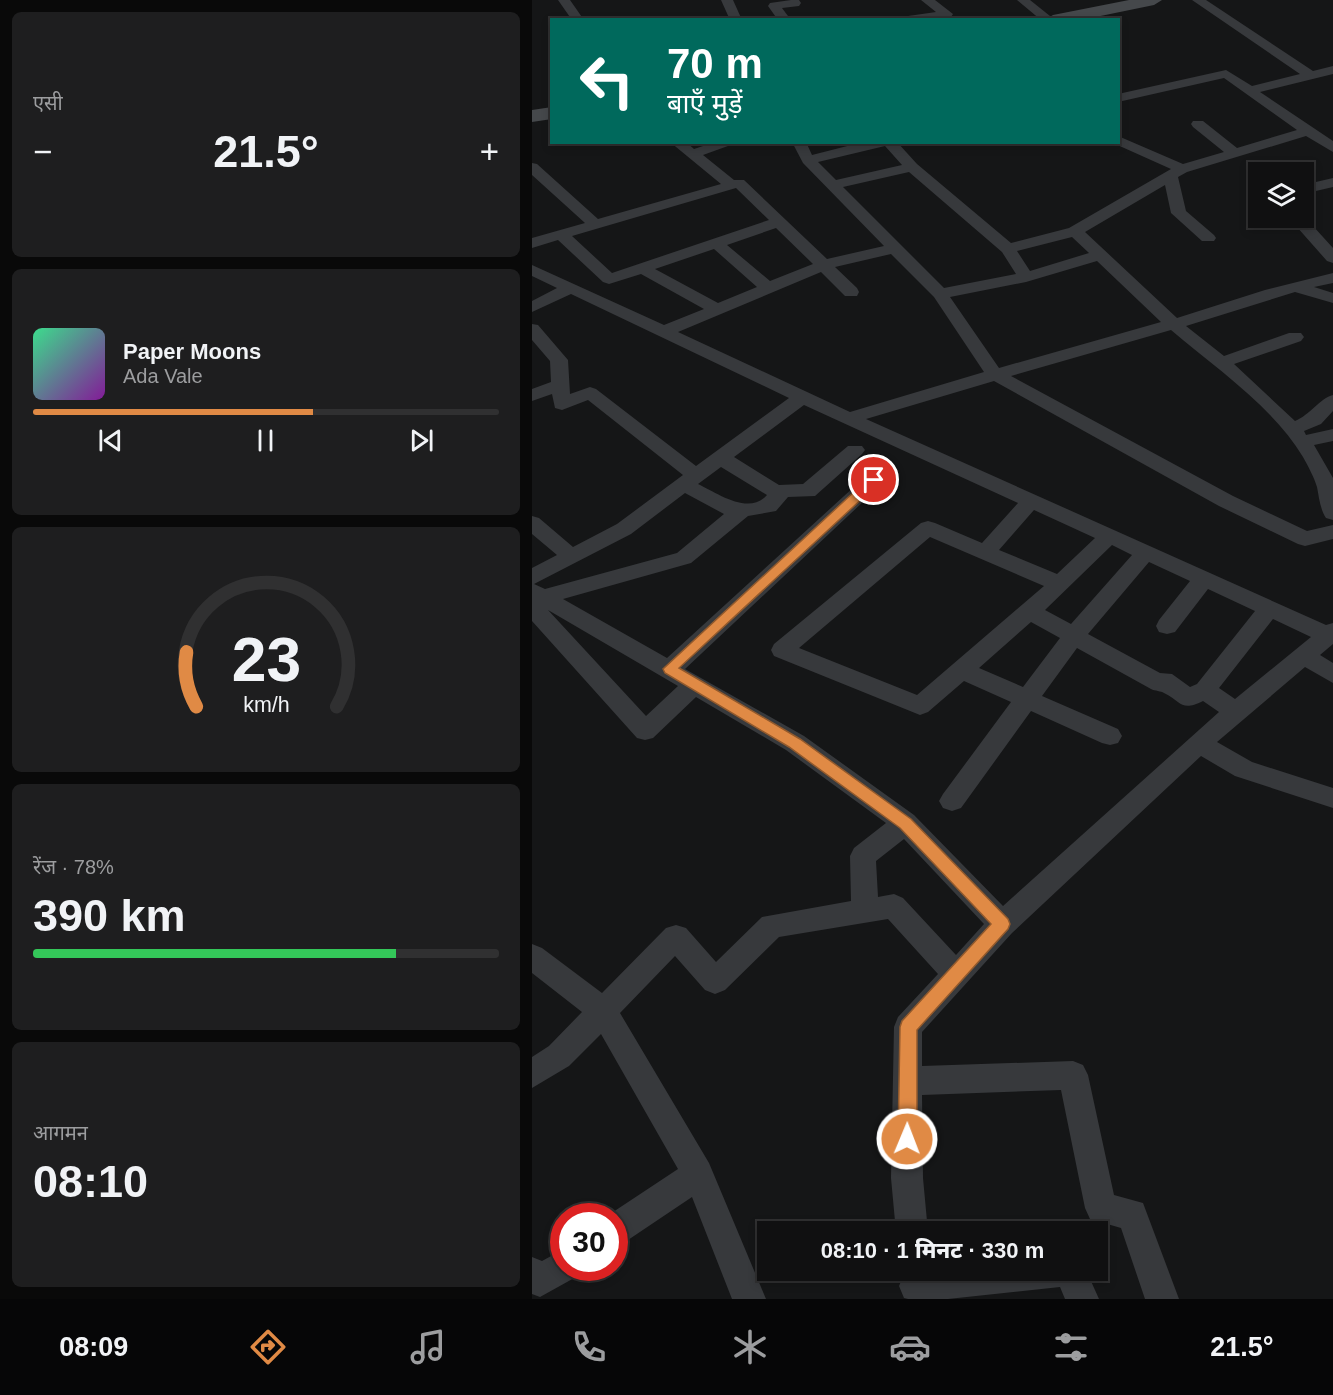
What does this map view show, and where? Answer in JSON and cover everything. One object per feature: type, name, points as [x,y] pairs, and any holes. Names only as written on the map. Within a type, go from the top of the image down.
[{"type":"main road","points":[[1061,18],[1117,3],[1154,0]]},
{"type":"main road","points":[[532,116],[550,113]]},
{"type":"street","points":[[564,0],[577,18]]},
{"type":"street","points":[[727,0],[735,18]]},
{"type":"street","points":[[921,18],[947,14],[927,0]]},
{"type":"street","points":[[1023,0],[1046,18]]},
{"type":"street","points":[[1198,0],[1310,75]]},
{"type":"street","points":[[783,18],[774,6],[795,3]]},
{"type":"street","points":[[1250,90],[1333,70]]},
{"type":"street","points":[[1121,95],[1226,74],[1333,148]]},
{"type":"street","points":[[1198,124],[1235,153]]},
{"type":"street","points":[[1008,249],[1075,231],[1176,172],[1235,153],[1311,133],[1333,131]]},
{"type":"street","points":[[1120,141],[1176,172]]},
{"type":"street","points":[[679,144],[732,185]]},
{"type":"street","points":[[691,154],[725,144]]},
{"type":"street","points":[[800,144],[808,160],[940,294],[994,374],[1226,501],[1305,539],[1333,532]]},
{"type":"street","points":[[808,160],[875,144]]},
{"type":"street","points":[[891,144],[912,167],[1008,249],[1026,277]]},
{"type":"street","points":[[532,167],[596,225]]},
{"type":"street","points":[[833,185],[912,167]]},
{"type":"street","points":[[1176,172],[1179,213],[1208,238]]},
{"type":"street","points":[[1314,187],[1333,182]]},
{"type":"street","points":[[532,243],[739,183],[851,292]]},
{"type":"street","points":[[560,235],[609,279],[779,222]]},
{"type":"street","points":[[1306,228],[1333,258]]},
{"type":"street","points":[[1075,231],[1173,324],[1261,396],[1326,468],[1333,513]]},
{"type":"street","points":[[716,243],[768,288]]},
{"type":"street","points":[[663,332],[823,265],[896,248]]},
{"type":"street","points":[[940,294],[1026,277],[1100,255]]},
{"type":"street","points":[[642,268],[716,309]]},
{"type":"street","points":[[532,270],[802,398],[1269,608],[1330,633],[1199,743],[1002,924],[908,1027],[907,1178],[911,1221]]},
{"type":"street","points":[[849,418],[994,374],[1173,324],[1294,286],[1333,278]]},
{"type":"street","points":[[1294,286],[1333,298]]},
{"type":"street","points":[[532,307],[571,288]]},
{"type":"street","points":[[532,329],[559,360],[562,404],[590,393],[691,480],[739,513]]},
{"type":"street","points":[[1220,363],[1295,337]]},
{"type":"street","points":[[532,395],[561,386]]},
{"type":"street","points":[[534,593],[571,556],[624,529],[802,398]]},
{"type":"street","points":[[1296,436],[1333,400]]},
{"type":"street","points":[[1296,436],[1333,435]]},
{"type":"street","points":[[534,593],[684,558],[742,510],[769,506],[783,490],[808,491],[855,450]]},
{"type":"street","points":[[721,458],[780,494]]},
{"type":"street","points":[[670,669],[874,480]]},
{"type":"street","points":[[985,552],[1032,501]]},
{"type":"street","points":[[532,523],[571,556]]},
{"type":"street","points":[[1060,584],[928,528],[782,650],[920,706],[1030,611],[1060,584],[1109,536]]},
{"type":"street","points":[[952,801],[1074,635],[1146,552]]},
{"type":"street","points":[[1167,626],[1204,579]]},
{"type":"street","points":[[534,593],[670,669],[795,743],[905,823],[1002,924]]},
{"type":"street","points":[[534,593],[645,731],[695,684]]},
{"type":"street","points":[[1030,611],[1159,683],[1164,680],[1188,698],[1205,690],[1269,608]]},
{"type":"street","points":[[1304,656],[1333,674]]},
{"type":"street","points":[[961,670],[1110,736]]},
{"type":"street","points":[[1205,690],[1236,712]]},
{"type":"street","points":[[1199,743],[1244,769],[1333,798]]},
{"type":"street","points":[[865,911],[863,856],[905,823]]},
{"type":"street","points":[[532,1074],[559,1056],[676,937],[715,981],[772,926],[895,906],[956,975]]},
{"type":"street","points":[[532,957],[603,1011],[698,1174],[750,1299]]},
{"type":"street","points":[[908,1081],[1073,1075],[1101,1208],[1132,1214],[1162,1299]]},
{"type":"street","points":[[628,1222],[698,1174]]},
{"type":"street","points":[[532,1273],[540,1281],[550,1274]]},
{"type":"street","points":[[916,1285],[955,1281]]},
{"type":"street","points":[[1074,1281],[1082,1299]]},
{"type":"route","points":[[874,480],[670,669],[795,743],[905,823],[1002,924],[908,1027],[907,1139]]}]
